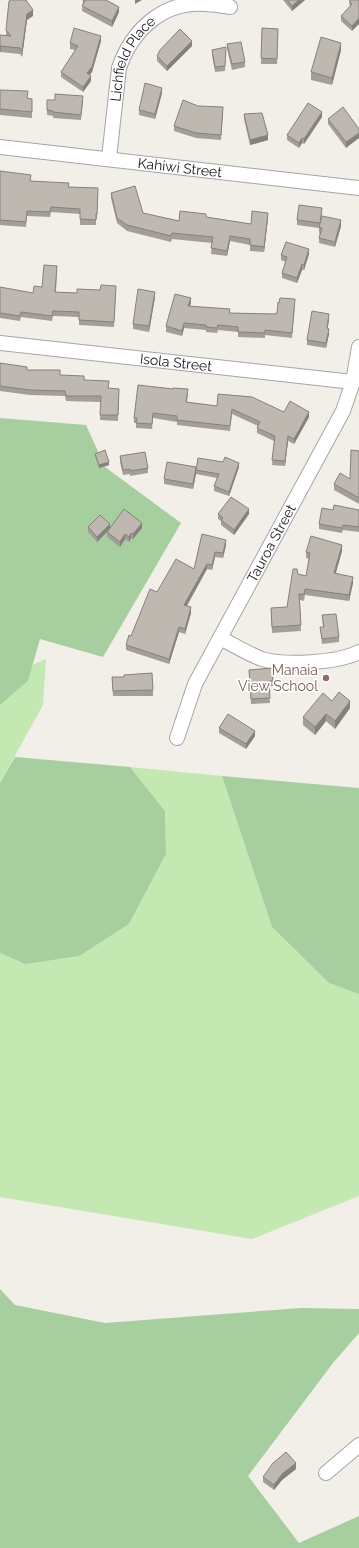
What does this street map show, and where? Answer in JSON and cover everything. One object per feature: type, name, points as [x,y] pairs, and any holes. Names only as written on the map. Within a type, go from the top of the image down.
[{"type":"street","name":"Lichfield Place","points":[[109,158],[119,68],[123,56],[137,32],[160,14],[186,5],[204,4],[230,7]]},
{"type":"street","name":"Kahiwi Street","points":[[0,146],[359,188]]},
{"type":"street","name":"Isola Street","points":[[0,343],[353,382]]},
{"type":"street","name":"Tauroa Street","points":[[177,738],[195,684],[343,411],[353,382],[359,347]]},
{"type":"street","points":[[220,638],[260,659],[276,663],[297,663],[334,659],[351,656],[359,652]]},
{"type":"street","points":[[326,1473],[359,1445]]},
{"type":"green space","points":[[0,418],[86,425],[105,467],[181,523],[103,657],[40,639],[28,681],[0,705]]},
{"type":"green space","points":[[46,659],[43,705],[0,783],[0,705],[28,681],[32,665]]},
{"type":"green space","points":[[15,757],[130,767],[165,811],[166,854],[129,924],[79,956],[25,964],[0,953],[0,783]]},
{"type":"green space","points":[[130,767],[222,776],[272,927],[329,983],[359,994],[359,1196],[252,1239],[0,1197],[0,953],[25,964],[129,924],[166,854],[165,811]]},
{"type":"green space","points":[[222,776],[359,788],[359,994],[329,983],[272,927]]},
{"type":"green space","points":[[0,1289],[15,1305],[105,1323],[301,1308],[359,1309],[359,1333],[333,1363],[248,1476],[299,1543],[359,1516],[359,1548],[0,1548]]},
{"type":"building","points":[[26,0],[33,10],[27,14],[22,51],[20,48],[0,46],[0,35],[11,36],[6,30],[9,1]]},
{"type":"building","points":[[83,0],[106,0],[119,7],[112,21],[82,6],[85,1]]},
{"type":"building","points":[[287,0],[299,0],[292,6]]},
{"type":"building","points":[[359,0],[359,18],[352,26],[341,16],[352,4],[349,1]]},
{"type":"building","points":[[74,28],[101,36],[92,67],[87,73],[91,76],[83,87],[61,72],[78,46],[70,43]]},
{"type":"building","points":[[262,28],[278,29],[277,59],[261,58]]},
{"type":"building","points":[[180,29],[192,41],[167,66],[157,56],[160,50]]},
{"type":"building","points":[[321,37],[341,43],[332,78],[311,72]]},
{"type":"building","points":[[241,42],[245,62],[232,64],[227,44]]},
{"type":"building","points":[[226,47],[225,66],[215,67],[212,50]]},
{"type":"building","points":[[145,83],[162,88],[155,114],[139,110]]},
{"type":"building","points":[[0,90],[28,91],[27,98],[32,99],[32,112],[0,109]]},
{"type":"building","points":[[55,94],[83,96],[81,115],[47,110],[47,100],[55,100]]},
{"type":"building","points":[[183,100],[198,106],[223,107],[221,135],[196,133],[174,126]]},
{"type":"building","points":[[308,103],[322,112],[304,139],[302,138],[299,143],[287,135]]},
{"type":"building","points":[[343,107],[359,129],[359,133],[346,142],[328,119]]},
{"type":"building","points":[[262,113],[268,135],[250,140],[244,114]]},
{"type":"building","points":[[0,171],[31,175],[30,181],[69,183],[68,187],[98,188],[96,220],[80,219],[80,209],[51,207],[50,212],[27,211],[26,222],[0,220]]},
{"type":"building","points":[[135,186],[143,213],[179,221],[180,211],[206,214],[206,217],[251,224],[252,211],[268,213],[264,247],[250,245],[250,239],[230,236],[227,251],[211,248],[213,237],[172,233],[171,236],[127,225],[117,218],[111,193]]},
{"type":"building","points":[[299,205],[322,208],[320,223],[297,220]]},
{"type":"building","points":[[322,216],[341,220],[335,242],[319,238],[322,228],[319,227]]},
{"type":"building","points":[[286,242],[309,249],[304,265],[302,264],[297,278],[282,273],[287,257],[281,255]]},
{"type":"building","points":[[44,265],[57,266],[55,292],[77,293],[77,289],[100,290],[101,285],[116,286],[114,322],[79,320],[79,312],[53,311],[52,316],[21,312],[20,316],[0,313],[0,287],[33,293],[34,286],[42,287]]},
{"type":"building","points":[[138,289],[155,292],[149,326],[133,324]]},
{"type":"building","points":[[175,294],[191,298],[188,306],[230,309],[229,313],[274,314],[277,313],[280,298],[295,299],[292,333],[265,330],[265,333],[238,332],[238,327],[218,325],[217,328],[206,327],[206,325],[184,323],[182,331],[166,326]]},
{"type":"building","points":[[312,311],[329,314],[327,328],[329,329],[326,343],[307,340]]},
{"type":"building","points":[[0,363],[27,367],[27,370],[60,370],[60,375],[84,376],[84,380],[109,381],[108,388],[119,389],[118,415],[100,415],[101,396],[66,396],[65,391],[30,390],[0,386]]},
{"type":"building","points":[[138,385],[188,389],[186,402],[217,406],[218,394],[252,397],[284,412],[290,401],[309,412],[294,439],[288,436],[285,461],[272,460],[275,436],[257,428],[260,422],[232,409],[230,426],[177,420],[177,416],[153,413],[152,424],[136,423],[137,418],[134,418]]},
{"type":"building","points":[[105,450],[109,462],[99,465],[95,454]]},
{"type":"building","points":[[351,450],[359,451],[359,498],[334,484],[340,473],[350,479]]},
{"type":"building","points":[[145,452],[148,468],[130,471],[130,469],[123,470],[120,456]]},
{"type":"building","points":[[225,457],[239,463],[229,492],[214,486],[219,474],[196,470],[198,458],[223,462]]},
{"type":"building","points":[[167,462],[196,467],[193,484],[164,479]]},
{"type":"building","points":[[231,497],[249,509],[234,530],[221,520],[223,518],[218,514]]},
{"type":"building","points":[[334,505],[359,510],[359,527],[343,525],[342,528],[319,524],[322,508],[333,510]]},
{"type":"building","points":[[124,509],[142,523],[133,534],[131,533],[129,537],[125,534],[120,542],[107,532]]},
{"type":"building","points":[[100,515],[110,524],[97,537],[88,527]]},
{"type":"building","points":[[202,534],[226,540],[223,553],[215,552],[212,565],[207,564],[184,605],[191,607],[185,629],[179,627],[169,659],[126,645],[150,589],[157,592],[176,559],[194,569]]},
{"type":"building","points":[[311,536],[342,545],[334,573],[353,577],[349,595],[305,589],[304,594],[299,594],[301,625],[272,627],[271,608],[287,607],[293,569],[297,569],[298,574],[306,576],[310,553],[306,552]]},
{"type":"building","points":[[336,614],[339,637],[322,639],[320,627],[324,627],[322,615]]},
{"type":"building","points":[[272,668],[273,681],[269,681],[270,698],[251,699],[249,670]]},
{"type":"building","points":[[152,673],[153,690],[113,691],[112,677]]},
{"type":"building","points":[[339,692],[350,701],[335,721],[326,714],[315,727],[303,717],[323,693],[332,701]]},
{"type":"building","points":[[228,714],[255,731],[246,744],[219,728]]},
{"type":"building","points":[[286,1452],[296,1463],[282,1474],[274,1485],[263,1477],[273,1463]]},
{"type":"place","name":"Manaia View School","points":[[326,678]]}]
